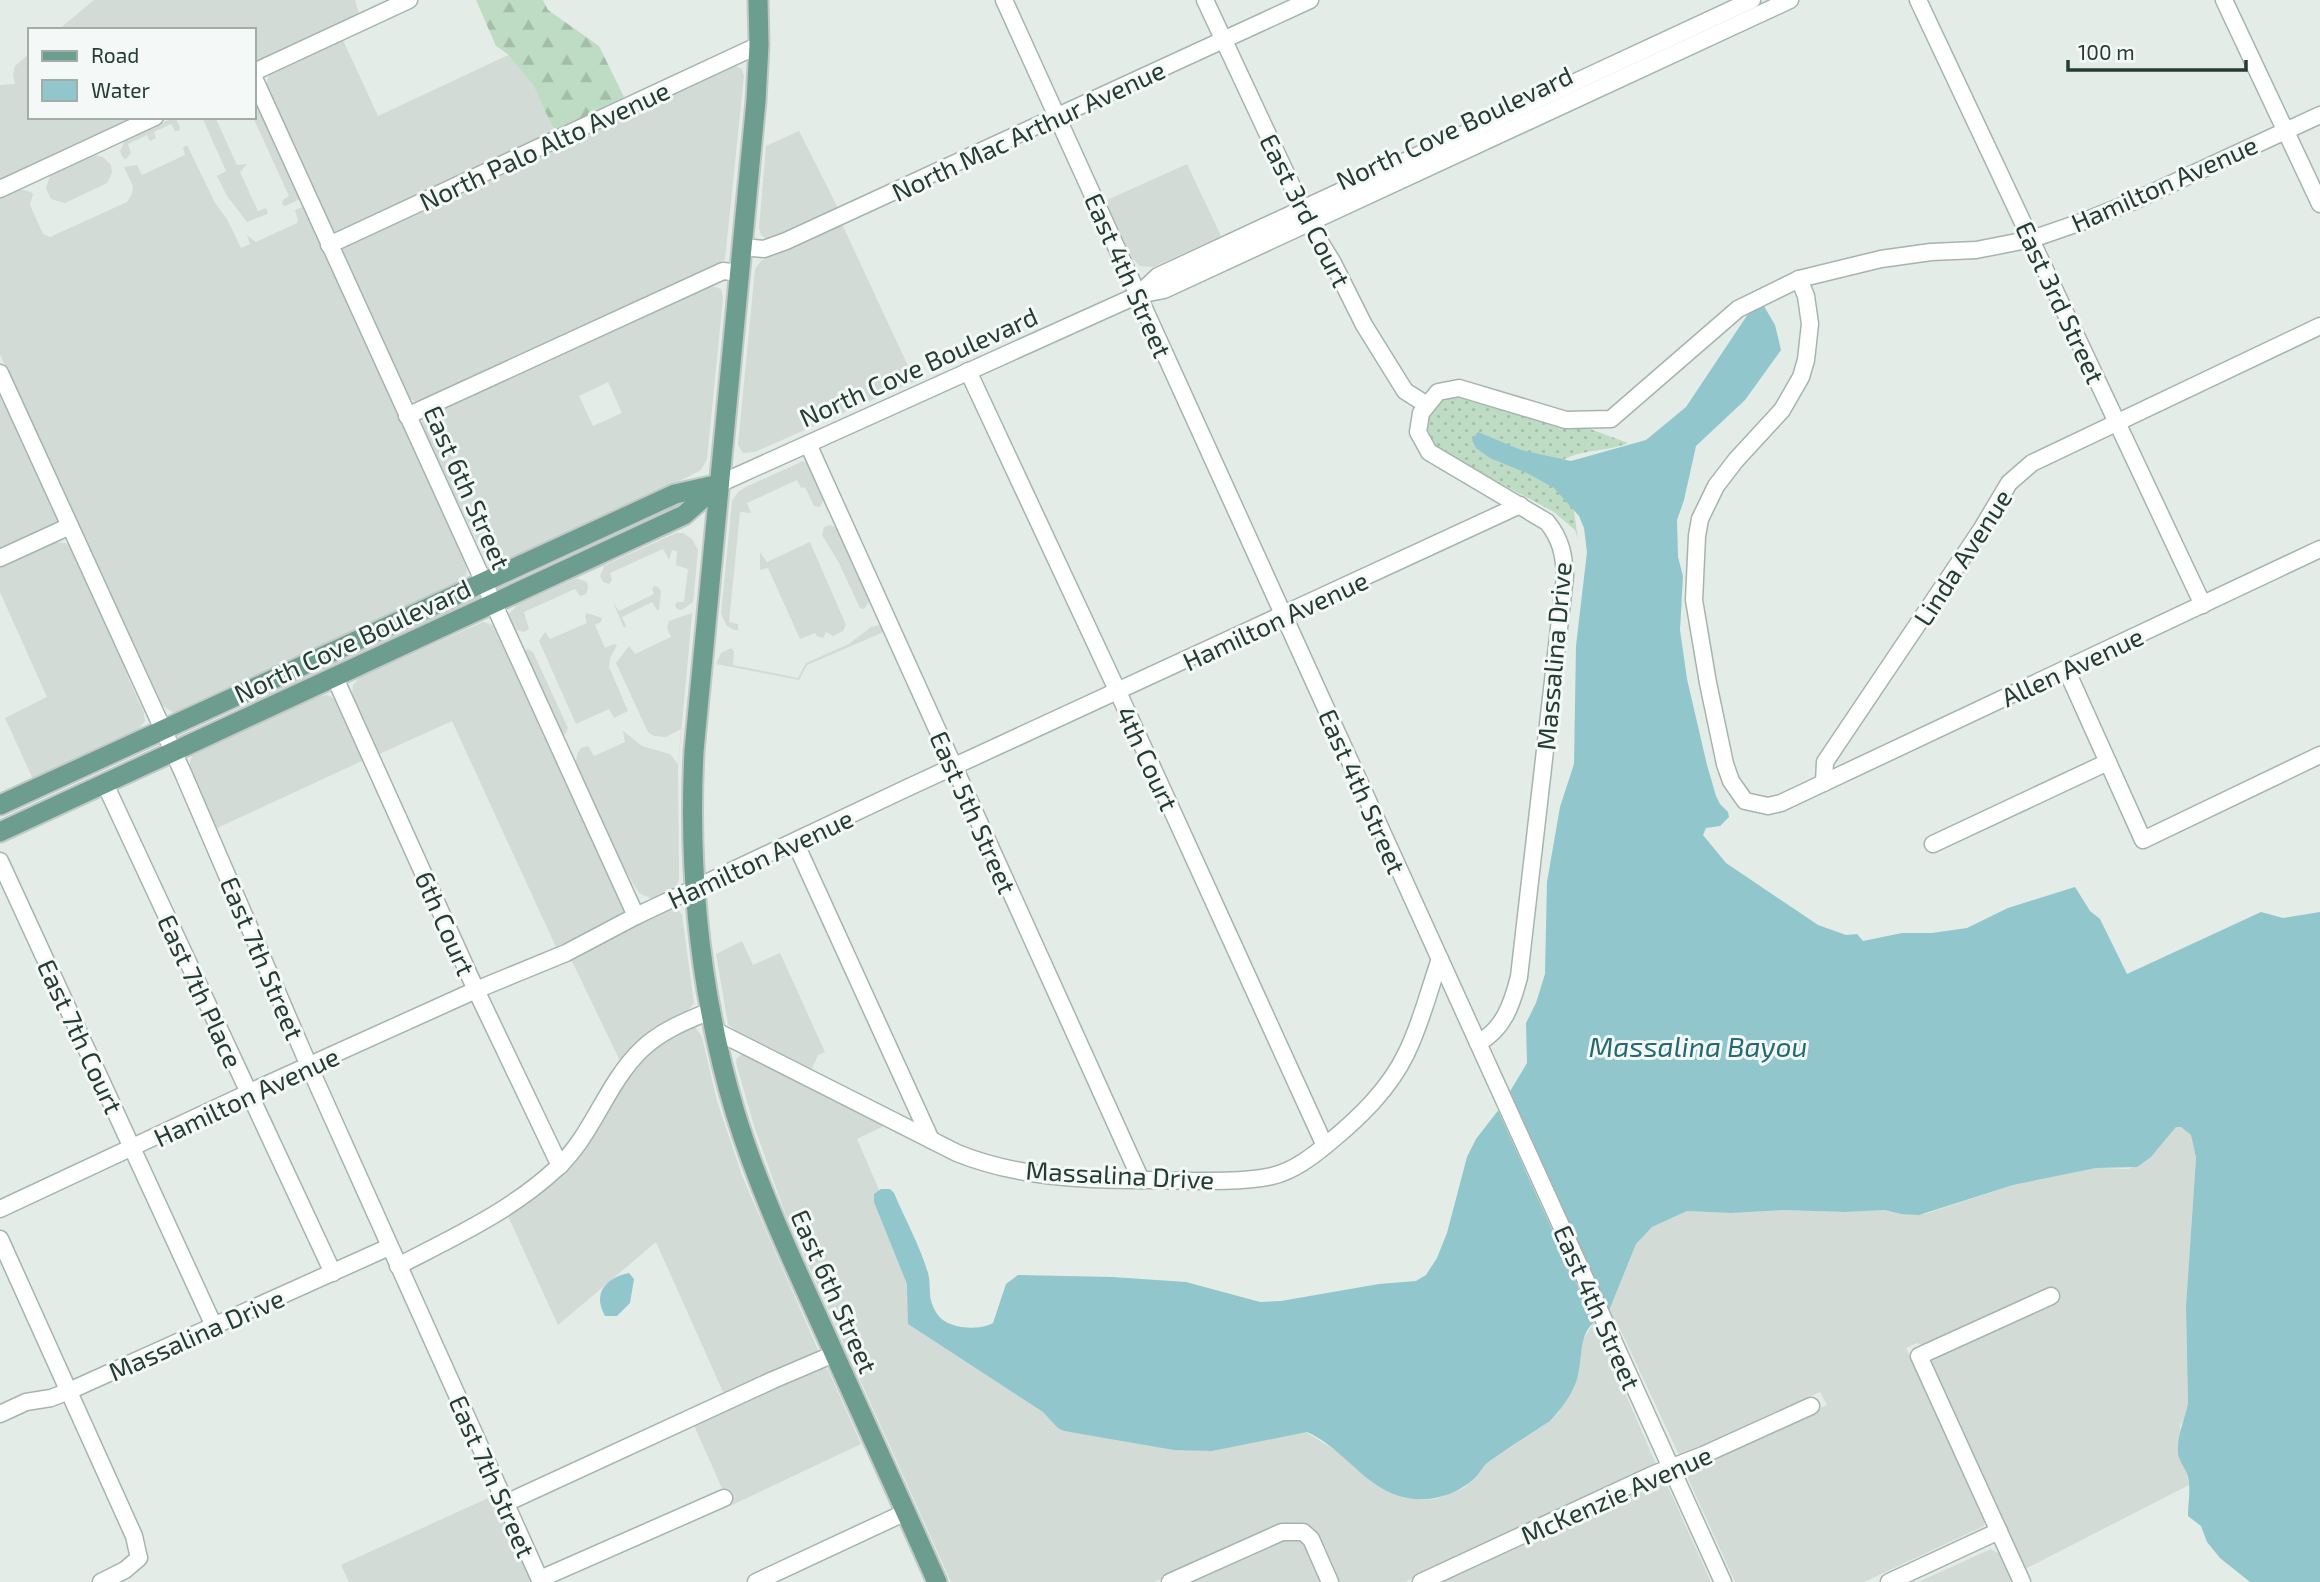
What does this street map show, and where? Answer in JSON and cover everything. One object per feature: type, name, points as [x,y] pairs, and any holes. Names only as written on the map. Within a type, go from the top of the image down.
[{"type":"main road","name":"East 6th Street","points":[[758,0],[760,45],[743,247],[694,751],[694,890],[712,1021],[735,1111],[751,1160],[782,1238],[937,1582]]},
{"type":"main road","name":"North Cove Boulevard","points":[[0,805],[676,494],[719,484]]},
{"type":"main road","name":"North Cove Boulevard","points":[[0,832],[684,515],[719,484]]},
{"type":"main road","points":[[0,819],[13,809],[33,800],[51,782]]},
{"type":"street","points":[[256,71],[409,0]]},
{"type":"street","name":"East 4th Street","points":[[1004,0],[1723,1582]]},
{"type":"street","name":"East 3rd Court","points":[[1205,0],[1306,216],[1364,325],[1405,391],[1427,405]]},
{"type":"street","name":"North Mac Arthur Avenue","points":[[743,247],[766,249],[786,241],[1310,0]]},
{"type":"street","name":"North Cove Boulevard","points":[[1604,78],[1752,0]]},
{"type":"street","name":"North Cove Boulevard","points":[[719,484],[1138,295],[1164,290],[1306,216],[1604,78],[1790,0]]},
{"type":"street","name":"East 3rd Street","points":[[1918,0],[2203,605]]},
{"type":"street","points":[[2224,0],[2320,204]]},
{"type":"street","name":"North Palo Alto Avenue","points":[[329,245],[760,45]]},
{"type":"street","name":"East 6th Street","points":[[256,82],[636,916]]},
{"type":"street","name":"Hamilton Avenue","points":[[1799,279],[1881,259],[1931,252],[1976,250],[2032,239],[2134,201],[2320,115]]},
{"type":"street","points":[[0,189],[151,119]]},
{"type":"street","points":[[407,416],[723,271],[740,272]]},
{"type":"street","points":[[1427,405],[1437,392],[1459,388],[1566,420],[1611,419],[1738,309],[1799,279],[1806,296],[1810,324],[1801,377],[1782,410],[1735,460],[1716,486],[1700,519],[1695,600],[1708,683],[1725,764],[1731,781],[1745,801],[1768,806],[1781,803],[1824,783]]},
{"type":"street","name":"Linda Avenue","points":[[1824,783],[1825,762],[1981,530],[2009,483],[2032,463],[2320,326]]},
{"type":"street","name":"4th Court","points":[[968,371],[1325,1146]]},
{"type":"street","name":"East 7th Street","points":[[0,373],[174,752],[309,1066],[540,1581]]},
{"type":"street","name":"Massalina Drive","points":[[1427,405],[1421,413],[1418,432],[1429,452],[1547,522],[1558,535],[1564,555],[1565,576],[1519,977],[1505,1018],[1493,1033],[1478,1043]]},
{"type":"street","name":"East 5th Street","points":[[808,444],[1141,1180]]},
{"type":"street","name":"Hamilton Avenue","points":[[0,1209],[248,1093],[476,990],[566,953],[636,916],[1520,505]]},
{"type":"street","points":[[0,558],[70,526]]},
{"type":"street","name":"Allen Avenue","points":[[1824,783],[2320,549]]},
{"type":"street","points":[[2066,669],[2143,840],[2320,755]]},
{"type":"street","name":"6th Court","points":[[335,678],[476,990],[560,1166]]},
{"type":"street","points":[[1933,844],[2108,762]]},
{"type":"street","name":"East 7th Place","points":[[105,784],[332,1273]]},
{"type":"street","points":[[795,842],[931,1140]]},
{"type":"street","name":"East 7th Court","points":[[0,860],[214,1326]]},
{"type":"street","name":"Massalina Drive","points":[[712,1021],[931,1140],[968,1157],[1028,1172],[1141,1180],[1269,1177],[1298,1166],[1362,1114],[1397,1069],[1414,1036],[1440,959]]},
{"type":"street","points":[[398,1266],[497,1214],[560,1166],[588,1130],[625,1069],[640,1050],[668,1030],[712,1021]]},
{"type":"street","points":[[0,1239],[134,1536],[139,1558],[125,1570],[101,1582]]},
{"type":"street","name":"Massalina Drive","points":[[0,1414],[26,1402],[51,1398],[69,1391],[389,1247]]},
{"type":"street","points":[[2022,1582],[1919,1356],[2051,1296]]},
{"type":"street","points":[[506,1503],[834,1354]]},
{"type":"street","name":"McKenzie Avenue","points":[[1421,1582],[1811,1406]]},
{"type":"street","points":[[540,1581],[724,1498]]},
{"type":"street","points":[[756,1582],[906,1512]]},
{"type":"street","points":[[1889,1582],[1999,1531]]},
{"type":"street","points":[[1170,1582],[1282,1532],[1303,1532],[1311,1539],[1330,1582]]},
{"type":"shaded area","points":[[94,0],[355,0],[359,14],[256,62],[256,28],[60,28]]},
{"type":"shaded area","points":[[342,38],[378,116],[517,51],[555,132],[338,233],[333,231],[266,84],[273,72]]},
{"type":"shaded area","points":[[28,55],[28,119],[132,119],[0,180],[0,85],[15,84],[15,66]]},
{"type":"shaded area","points":[[736,66],[742,69],[744,76],[725,259],[455,386],[420,401],[408,397],[342,253],[343,246],[728,67]]},
{"type":"shaded area","points":[[256,102],[433,490],[467,572],[465,578],[456,584],[174,713],[163,706],[0,354],[0,198],[20,189],[31,192],[33,194],[30,205],[43,234],[50,237],[127,202],[133,186],[124,167],[137,165],[142,175],[185,155],[183,148],[187,145],[215,203],[227,219],[241,248],[250,244],[247,235],[256,242],[297,223],[295,210],[303,207],[300,199],[285,206],[282,204],[289,196],[254,119]]},
{"type":"shaded area","points":[[171,119],[176,119],[180,127],[179,131],[175,131],[171,124],[154,132],[156,138],[150,141],[147,135],[128,144],[131,153],[126,159],[120,151],[125,140]]},
{"type":"shaded area","points":[[203,119],[216,119],[237,165],[247,164],[240,172],[258,211],[266,208],[267,214],[247,222],[227,196],[217,176],[226,171]]},
{"type":"shaded area","points":[[799,131],[839,210],[773,239],[767,239],[761,235],[759,228],[766,146]]},
{"type":"shaded area","points":[[94,155],[103,157],[111,165],[112,173],[107,183],[65,203],[51,199],[46,188],[50,176]]},
{"type":"shaded area","points":[[1187,164],[1221,236],[1153,267],[1140,266],[1133,259],[1105,201]]},
{"type":"shaded area","points":[[841,222],[915,381],[755,452],[743,453],[738,445],[755,269],[761,261]]},
{"type":"shaded area","points":[[712,286],[721,289],[723,298],[707,459],[701,470],[502,563],[496,565],[487,562],[459,504],[445,483],[421,427],[425,418]],"holes":[[[608,382],[622,413],[593,426],[579,396]]]},
{"type":"shaded area","points":[[0,392],[58,523],[0,551]]},
{"type":"shaded area","points":[[803,461],[811,465],[825,497],[820,507],[814,506],[805,487],[801,488],[797,480],[747,503],[751,513],[740,512],[729,622],[738,624],[738,630],[734,630],[727,626],[721,614],[732,501],[738,492],[746,487]]},
{"type":"shaded area","points":[[830,525],[840,529],[870,600],[864,609],[860,608],[838,561],[822,535],[824,527]]},
{"type":"shaded area","points":[[676,533],[683,533],[692,539],[698,550],[678,767],[679,879],[676,888],[652,899],[639,893],[611,847],[575,768],[577,754],[581,748],[588,746],[594,756],[625,742],[623,731],[642,746],[670,754],[678,764],[681,729],[666,737],[654,736],[648,732],[616,663],[629,646],[635,654],[671,637],[667,628],[669,621],[692,613],[693,602],[682,610],[675,605],[677,602],[684,602],[688,569],[676,565],[677,551],[672,550],[669,560],[663,549],[610,573],[612,580],[609,584],[603,582],[600,576],[604,565]]},
{"type":"shaded area","points":[[54,542],[66,543],[72,550],[113,637],[145,721],[136,732],[33,779],[5,718],[47,697],[0,592],[0,565]]},
{"type":"shaded area","points":[[810,542],[846,625],[843,631],[833,636],[826,632],[823,638],[815,633],[800,639],[768,568],[760,570],[760,552],[767,562]]},
{"type":"shaded area","points":[[576,578],[587,582],[586,594],[580,596],[575,589],[524,612],[529,629],[524,632],[513,629],[517,640],[510,623],[509,614],[517,605]]},
{"type":"shaded area","points":[[654,586],[661,591],[659,610],[652,602],[622,617],[626,626],[624,628],[613,602],[619,611],[654,594]]},
{"type":"shaded area","points":[[587,613],[602,618],[601,622],[595,625],[605,648],[617,645],[610,658],[609,667],[628,711],[614,718],[609,709],[576,724],[539,641],[545,632],[550,639],[587,623]]},
{"type":"shaded area","points":[[483,622],[493,625],[498,631],[628,914],[556,947],[452,721],[377,755],[352,699],[353,685],[360,677]]},
{"type":"shaded area","points":[[879,625],[886,631],[807,665],[799,680],[716,664],[721,653],[731,648],[734,651],[733,665],[798,678],[806,663],[849,644],[871,627]]},
{"type":"shaded area","points":[[527,649],[533,652],[568,728],[565,734],[558,731],[523,654]]},
{"type":"shaded area","points":[[327,695],[337,700],[364,760],[215,829],[190,769],[193,755],[316,697]]},
{"type":"shaded area","points":[[669,908],[679,910],[682,915],[694,1003],[687,1012],[622,1065],[569,955]]},
{"type":"shaded area","points":[[742,941],[753,965],[780,953],[825,1052],[818,1055],[811,1071],[736,1031],[728,1024],[716,954]]},
{"type":"shaded area","points":[[691,1027],[696,1028],[702,1037],[717,1101],[743,1178],[818,1350],[817,1353],[724,1394],[656,1242],[558,1325],[506,1212],[534,1193],[641,1058],[671,1035]]},
{"type":"shaded area","points":[[744,1053],[888,1124],[857,1139],[924,1294],[908,1324],[1043,1412],[1064,1431],[1174,1449],[1212,1451],[1306,1432],[1338,1452],[1385,1490],[1422,1500],[1436,1499],[1464,1488],[1477,1477],[1484,1465],[1558,1413],[1576,1380],[1583,1340],[1596,1319],[1656,1464],[1405,1582],[1336,1582],[1299,1525],[1289,1523],[1154,1582],[951,1582],[785,1213],[754,1126],[736,1063],[737,1058]]},
{"type":"shaded area","points":[[2176,1127],[2181,1127],[2191,1135],[2196,1158],[2186,1306],[2188,1403],[2180,1426],[2179,1459],[2185,1467],[2189,1485],[2025,1569],[1932,1364],[1933,1357],[1927,1347],[1917,1343],[1906,1348],[1984,1517],[1984,1526],[1864,1582],[1735,1582],[1687,1476],[1688,1473],[1753,1442],[1755,1437],[1827,1405],[1820,1392],[1681,1454],[1678,1453],[1620,1329],[1616,1330],[1608,1313],[1636,1244],[1652,1227],[1687,1211],[1731,1213],[1885,1210],[1901,1214],[1925,1214],[2013,1185],[2096,1168],[2129,1169],[2151,1157]]},
{"type":"shaded area","points":[[823,1366],[828,1370],[861,1444],[730,1506],[692,1421]]},
{"type":"shaded area","points":[[1661,1481],[1668,1487],[1711,1582],[1437,1582],[1653,1482]]},
{"type":"shaded area","points":[[495,1495],[534,1582],[349,1582],[341,1565]]},
{"type":"shaded area","points":[[1292,1536],[1307,1546],[1324,1582],[1186,1582],[1279,1540]]},
{"type":"shaded area","points":[[1991,1549],[2001,1555],[2013,1582],[1918,1582]]},
{"type":"green space","points":[[476,0],[543,0],[548,10],[599,46],[624,97],[555,132],[532,83],[508,54],[496,46]]},
{"type":"green space","points":[[1457,396],[1582,426],[1628,443],[1573,455],[1557,464],[1572,498],[1578,539],[1575,530],[1554,512],[1435,448],[1427,431],[1428,414],[1438,402]]},
{"type":"water","name":"Massalina Bayou","points":[[1761,301],[1775,325],[1781,350],[1745,400],[1696,446],[1677,520],[1678,557],[1683,576],[1680,630],[1687,679],[1716,796],[1729,817],[1720,826],[1706,828],[1703,835],[1726,863],[1818,925],[1846,935],[1857,934],[1863,941],[1902,933],[1932,933],[1967,928],[2008,908],[2075,887],[2090,911],[2100,919],[2127,974],[2261,912],[2283,918],[2320,912],[2320,1582],[2250,1582],[2220,1558],[2207,1542],[2201,1526],[2188,1516],[2189,1482],[2178,1455],[2178,1445],[2188,1403],[2186,1306],[2196,1158],[2191,1135],[2181,1127],[2176,1127],[2151,1157],[2137,1167],[2096,1168],[2013,1185],[1919,1215],[1885,1210],[1731,1213],[1687,1211],[1652,1227],[1636,1244],[1608,1313],[1590,1326],[1586,1333],[1577,1379],[1558,1412],[1550,1421],[1487,1463],[1476,1477],[1463,1487],[1438,1497],[1412,1499],[1387,1491],[1326,1443],[1307,1432],[1212,1451],[1174,1450],[1064,1431],[1043,1412],[908,1324],[907,1284],[874,1202],[874,1194],[881,1189],[890,1189],[894,1193],[917,1243],[928,1273],[934,1309],[942,1320],[956,1326],[980,1327],[993,1323],[1006,1284],[1018,1275],[1186,1282],[1260,1302],[1416,1281],[1426,1275],[1437,1258],[1447,1233],[1467,1157],[1527,1063],[1526,1023],[1545,974],[1547,882],[1560,807],[1574,764],[1576,646],[1587,552],[1584,528],[1579,516],[1554,488],[1490,458],[1476,448],[1472,440],[1478,432],[1521,450],[1571,461],[1646,440],[1686,407],[1752,308]]},
{"type":"water","points":[[629,1273],[634,1279],[630,1303],[617,1316],[605,1316],[600,1300],[604,1288],[614,1279]]},
{"type":"pier","points":[[1508,1088],[1611,1314],[1595,1324],[1496,1106]]}]
